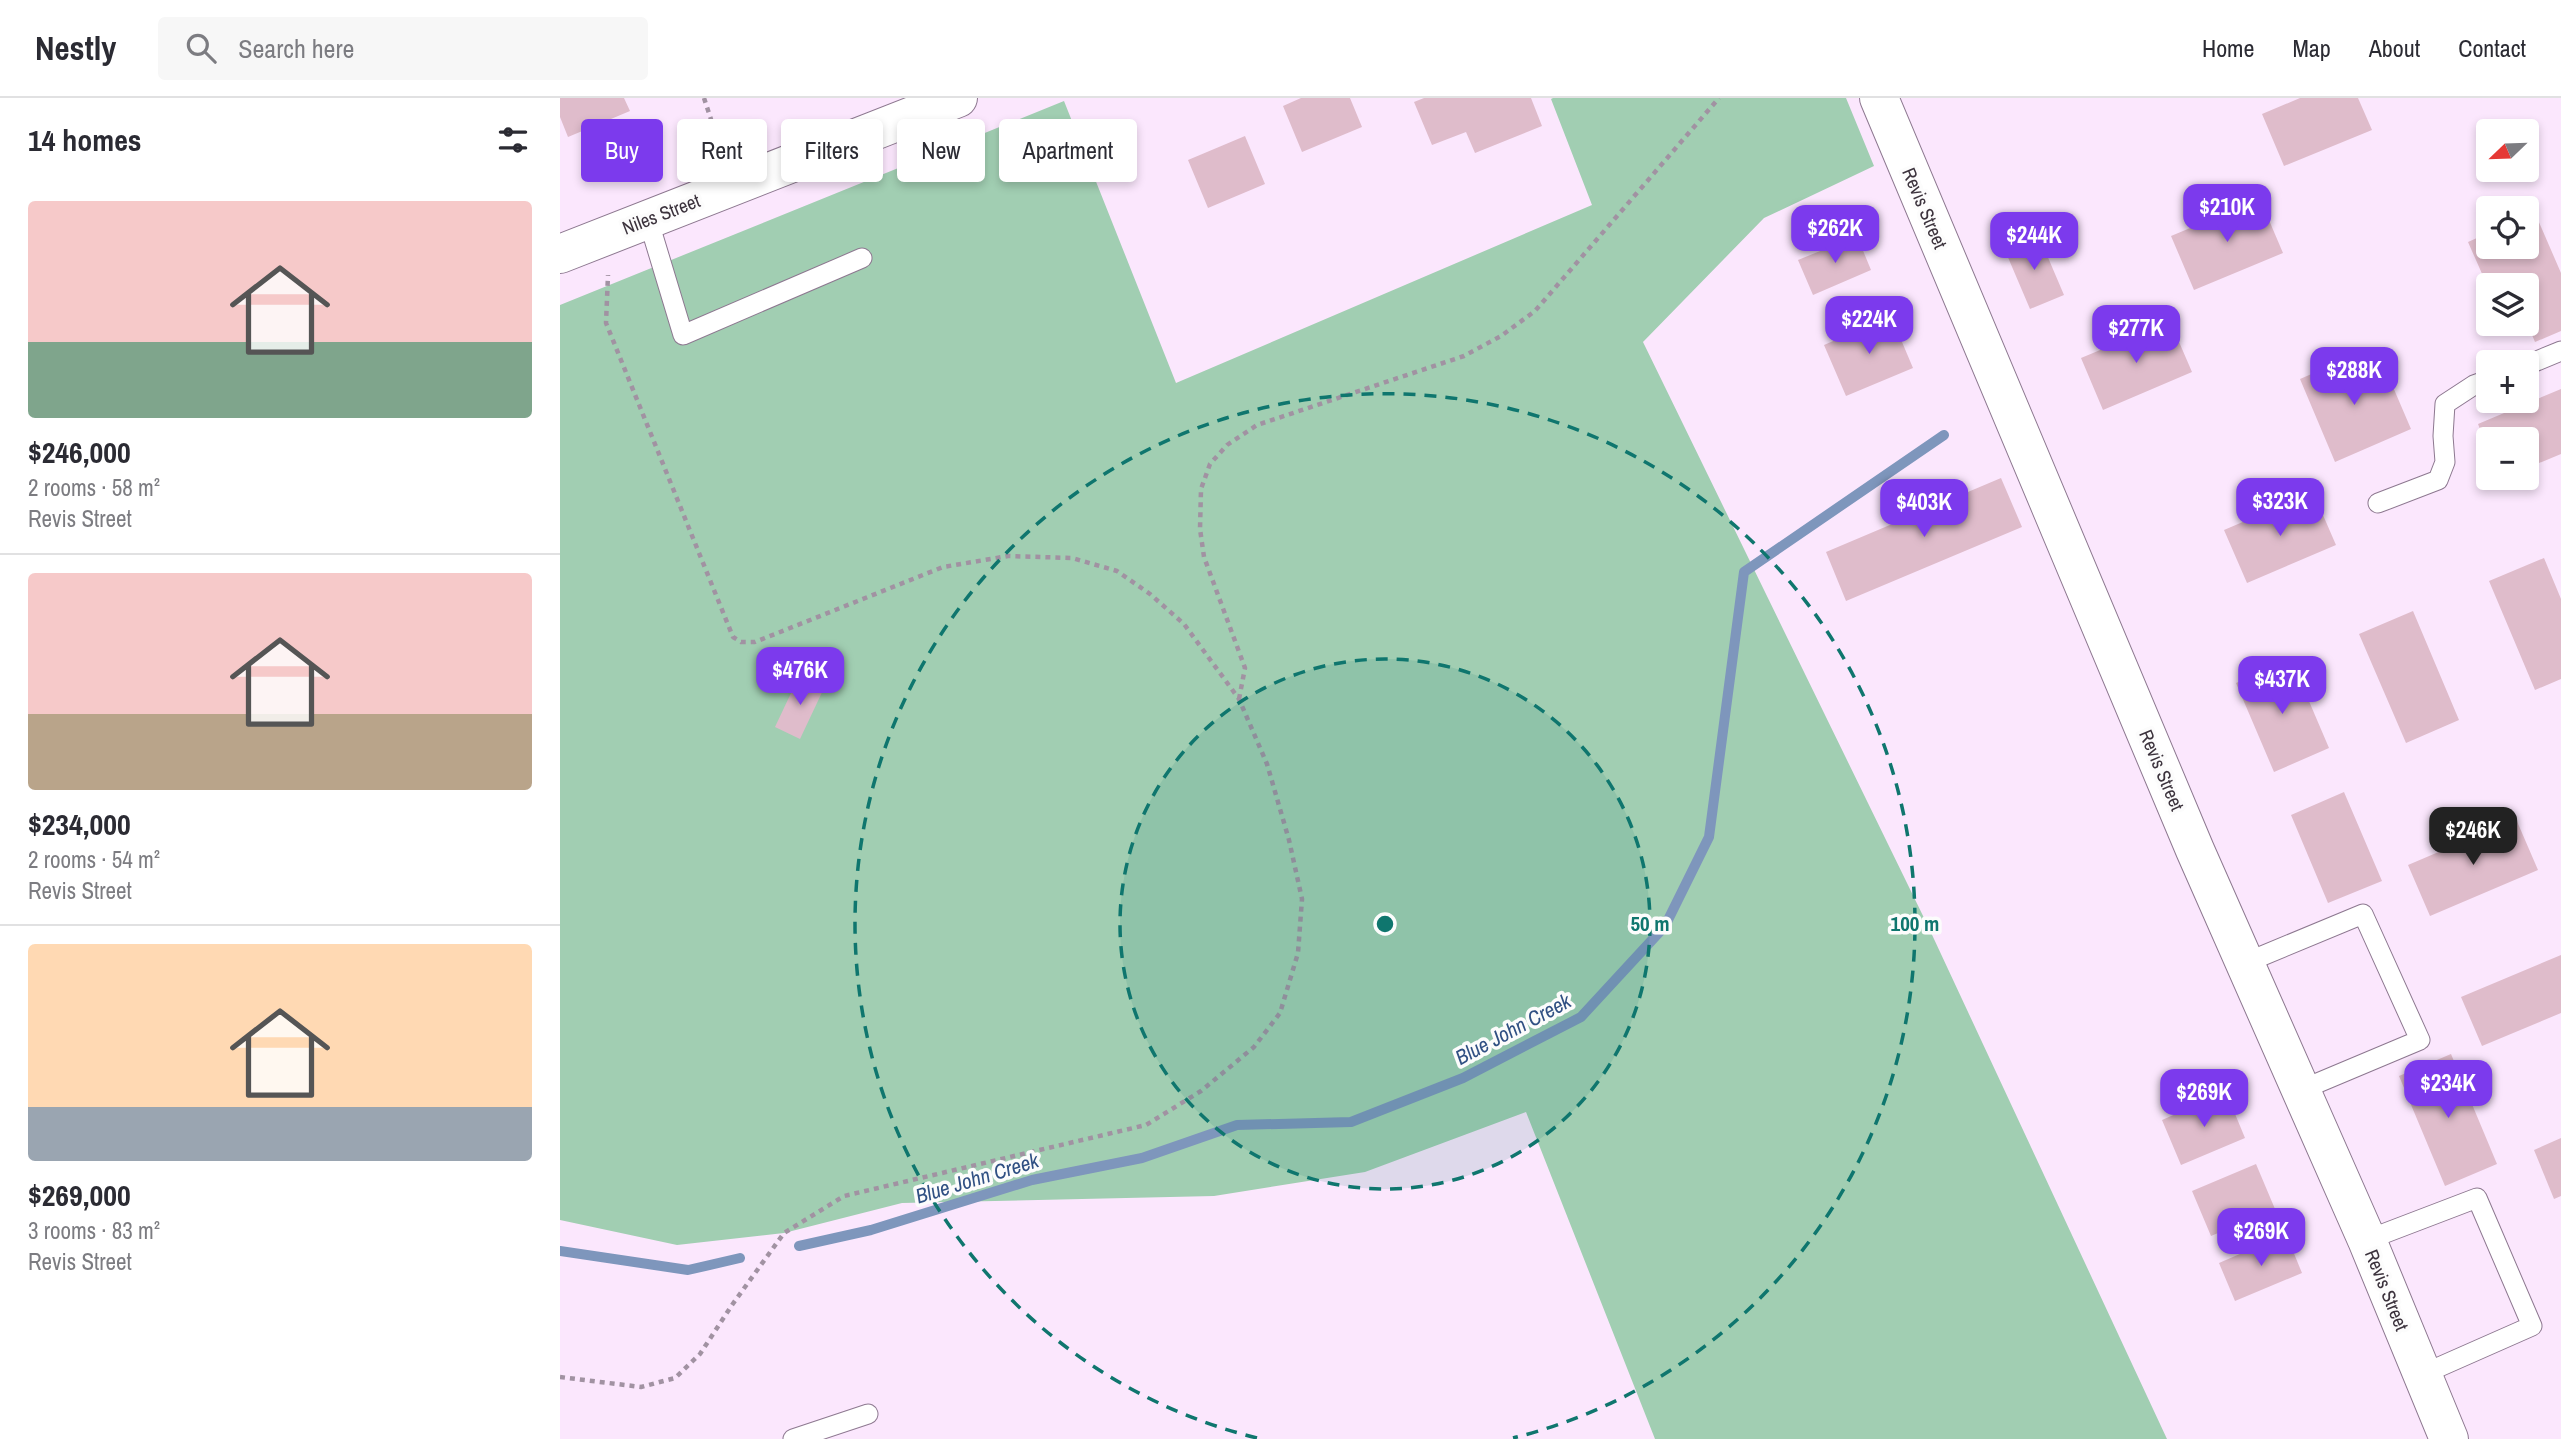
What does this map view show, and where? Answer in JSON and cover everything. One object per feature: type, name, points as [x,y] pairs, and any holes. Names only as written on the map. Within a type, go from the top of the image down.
[{"type":"street","name":"Niles Street","points":[[560,254],[958,98]]},
{"type":"street","name":"Revis Street","points":[[1879,98],[2185,824],[2367,1240],[2449,1439]]},
{"type":"lane","points":[[648,219],[683,335],[862,258]]},
{"type":"lane","points":[[2539,360],[2561,351]]},
{"type":"lane","points":[[2378,503],[2438,480],[2445,462],[2445,404],[2476,384]]},
{"type":"lane","points":[[2245,963],[2362,914],[2420,1040],[2301,1090]]},
{"type":"lane","points":[[2367,1240],[2477,1198],[2532,1326],[2421,1375]]},
{"type":"lane","points":[[793,1439],[868,1414]]},
{"type":"path","points":[[704,98],[711,119]]},
{"type":"path","points":[[1239,699],[1245,668],[1205,557],[1200,529],[1201,489],[1210,464],[1227,445],[1257,425],[1464,356],[1501,336],[1535,311],[1719,98]]},
{"type":"path","points":[[560,1377],[641,1387],[675,1378],[700,1354],[784,1233],[844,1196],[1146,1125],[1201,1091],[1254,1047],[1280,1013],[1298,953],[1302,899],[1289,839],[1267,764],[1239,699],[1184,624],[1150,594],[1116,571],[1072,558],[1008,556],[943,567],[755,642],[741,642],[733,637],[606,323],[608,274],[620,270]]},
{"type":"green space","points":[[1846,98],[1874,166],[1764,218],[1643,342],[1927,924],[2167,1439],[1655,1439],[1526,1112],[1365,1172],[1214,1196],[902,1203],[784,1233],[677,1245],[560,1220],[560,305],[864,182],[883,182],[883,174],[897,169],[897,182],[985,182],[985,133],[999,127],[999,182],[1096,182],[1176,383],[1592,205],[1551,99]]},
{"type":"green space","points":[[1064,101],[1071,119],[1020,119]]},
{"type":"building","points":[[560,98],[624,98],[630,111],[611,119],[581,119],[581,132],[568,137],[560,117]]},
{"type":"building","points":[[1301,98],[1350,98],[1362,127],[1302,152],[1283,106]]},
{"type":"building","points":[[1424,98],[1531,98],[1542,126],[1475,153],[1466,132],[1432,145],[1414,102]]},
{"type":"building","points":[[2300,98],[2358,98],[2372,130],[2284,166],[2262,114]]},
{"type":"building","points":[[1245,136],[1265,184],[1208,208],[1188,160]]},
{"type":"building","points":[[2260,199],[2283,253],[2194,290],[2171,236]]},
{"type":"building","points":[[2539,222],[2561,273],[2561,331],[2535,342],[2532,336],[2539,336],[2539,273],[2482,273],[2468,242],[2476,238],[2476,259],[2539,259]]},
{"type":"building","points":[[2038,234],[2064,295],[2030,309],[2004,248]]},
{"type":"building","points":[[1857,236],[1871,270],[1813,295],[1798,260]]},
{"type":"building","points":[[1891,316],[1913,368],[1846,396],[1824,345]]},
{"type":"building","points":[[2170,321],[2192,372],[2103,410],[2081,358]]},
{"type":"building","points":[[2362,352],[2373,379],[2387,373],[2411,429],[2335,462],[2300,379]]},
{"type":"building","points":[[2561,389],[2561,454],[2539,463],[2539,427],[2479,427],[2478,424],[2504,413],[2539,413],[2539,398]]},
{"type":"building","points":[[2001,478],[2022,527],[1846,601],[1826,552]]},
{"type":"building","points":[[2313,492],[2336,545],[2247,583],[2224,530]]},
{"type":"building","points":[[2544,558],[2561,599],[2561,679],[2535,690],[2489,581]]},
{"type":"building","points":[[2413,611],[2459,720],[2406,743],[2359,634]]},
{"type":"building","points":[[2291,659],[2329,748],[2274,772],[2236,683]]},
{"type":"building","points":[[800,674],[825,686],[800,739],[775,727]]},
{"type":"building","points":[[2344,792],[2382,881],[2328,903],[2291,815]]},
{"type":"building","points":[[2516,819],[2538,870],[2430,916],[2408,865]]},
{"type":"building","points":[[2561,955],[2561,1013],[2482,1046],[2461,997]]},
{"type":"building","points":[[2451,1054],[2497,1164],[2445,1186],[2399,1076]]},
{"type":"building","points":[[2226,1092],[2245,1138],[2181,1165],[2162,1120]]},
{"type":"building","points":[[2561,1138],[2561,1196],[2554,1199],[2534,1150]]},
{"type":"building","points":[[2256,1164],[2275,1209],[2211,1236],[2192,1191]]},
{"type":"building","points":[[2286,1234],[2302,1273],[2235,1301],[2219,1263]]},
{"type":"waterway","name":"Blue John Creek","points":[[799,1246],[871,1230],[1032,1180],[1142,1158],[1237,1125],[1351,1122],[1463,1078],[1581,1017],[1665,926],[1709,837],[1744,572],[1944,435]]},
{"type":"waterway","name":"Blue John Creek","points":[[560,1251],[688,1270],[740,1258]]}]
